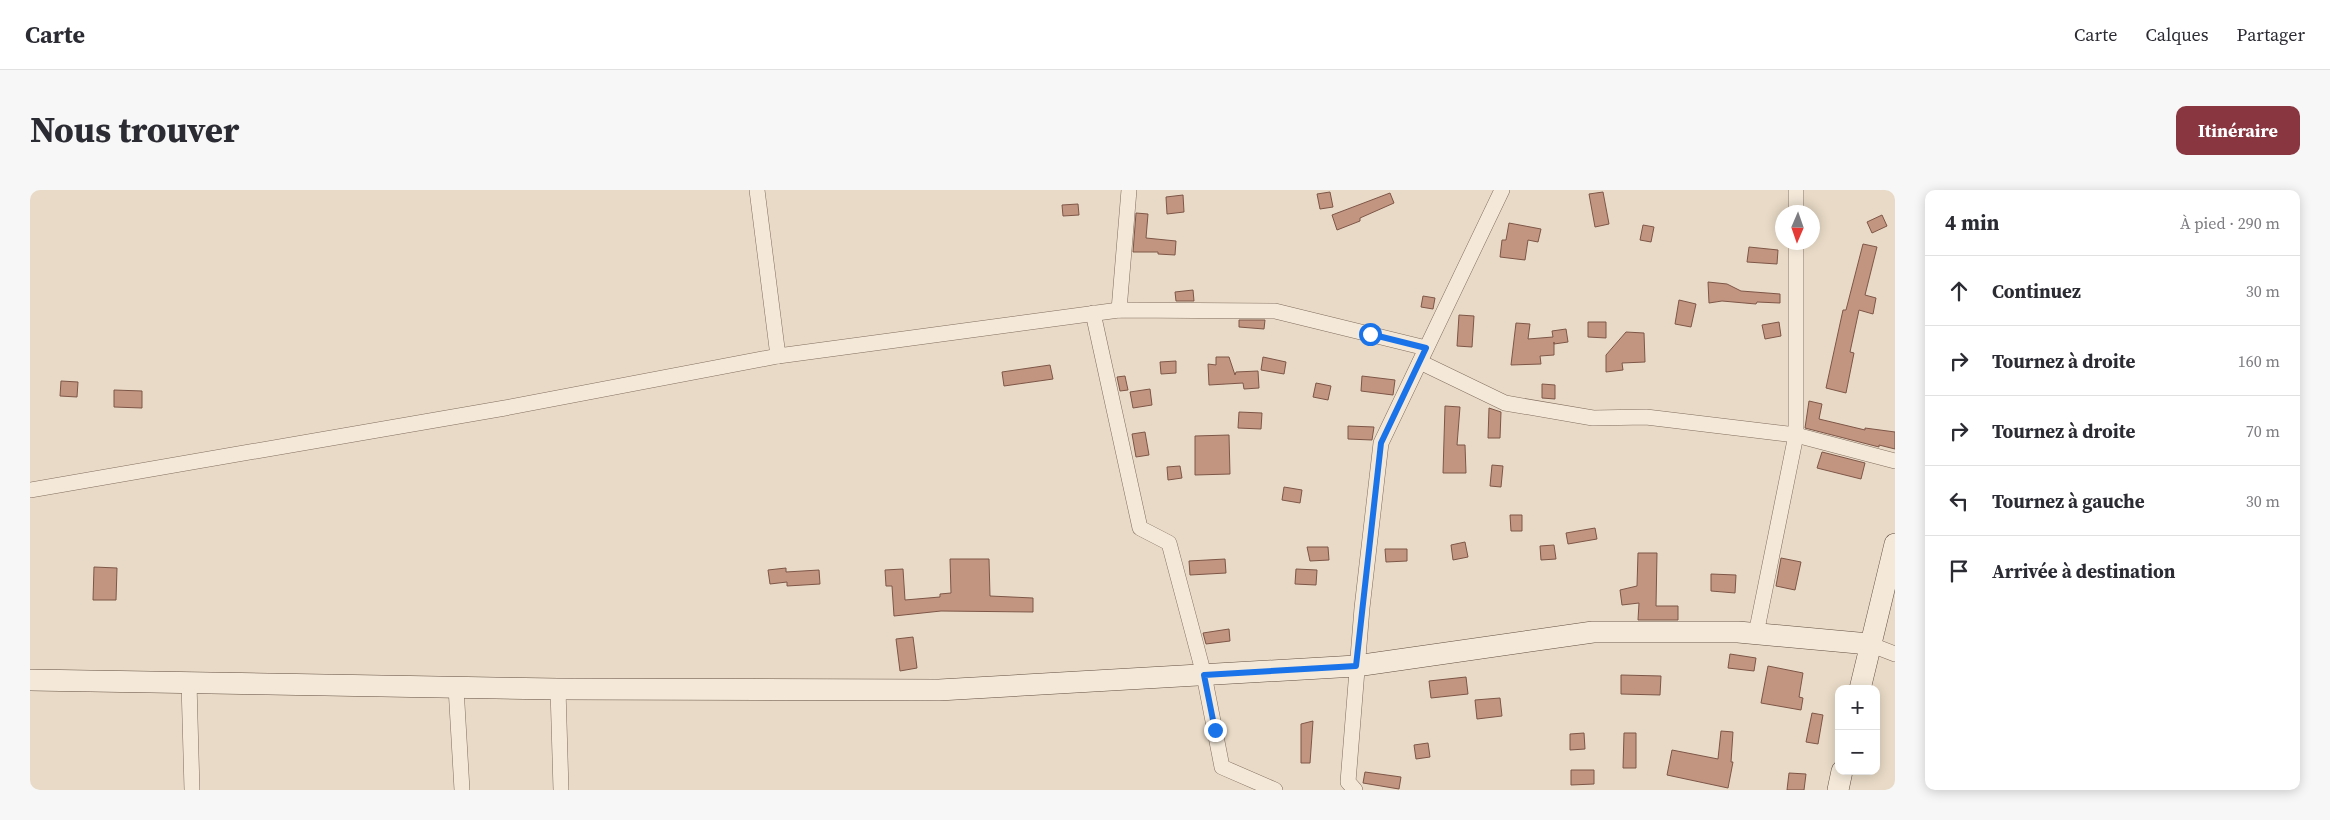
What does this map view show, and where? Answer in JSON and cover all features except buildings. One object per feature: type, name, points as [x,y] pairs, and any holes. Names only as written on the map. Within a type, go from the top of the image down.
[{"type":"street","points":[[757,190],[778,356]]},
{"type":"street","points":[[1119,310],[1129,190]]},
{"type":"street","points":[[1354,790],[1348,782],[1356,666],[1381,443],[1502,190]]},
{"type":"street","points":[[1796,190],[1796,205]]},
{"type":"street","points":[[1756,634],[1796,435],[1796,250]]},
{"type":"street","points":[[30,490],[505,408],[778,356],[1119,310],[1275,312],[1423,355],[1505,403],[1594,418],[1646,417],[1796,435],[1895,461]]},
{"type":"street","points":[[1093,313],[1140,528],[1169,543],[1204,675],[1222,767],[1275,790]]},
{"type":"street","points":[[1861,685],[1869,644],[1895,544]]},
{"type":"street","points":[[30,680],[558,689],[939,690],[1356,666],[1593,632],[1756,634],[1869,644],[1895,654]]},
{"type":"street","points":[[189,683],[192,790]]},
{"type":"street","points":[[456,687],[462,790]]},
{"type":"street","points":[[558,689],[561,790]]},
{"type":"street","points":[[1838,790],[1841,775]]},
{"type":"route","points":[[1215,730],[1204,675],[1356,666],[1381,443],[1426,348],[1370,334]]}]
